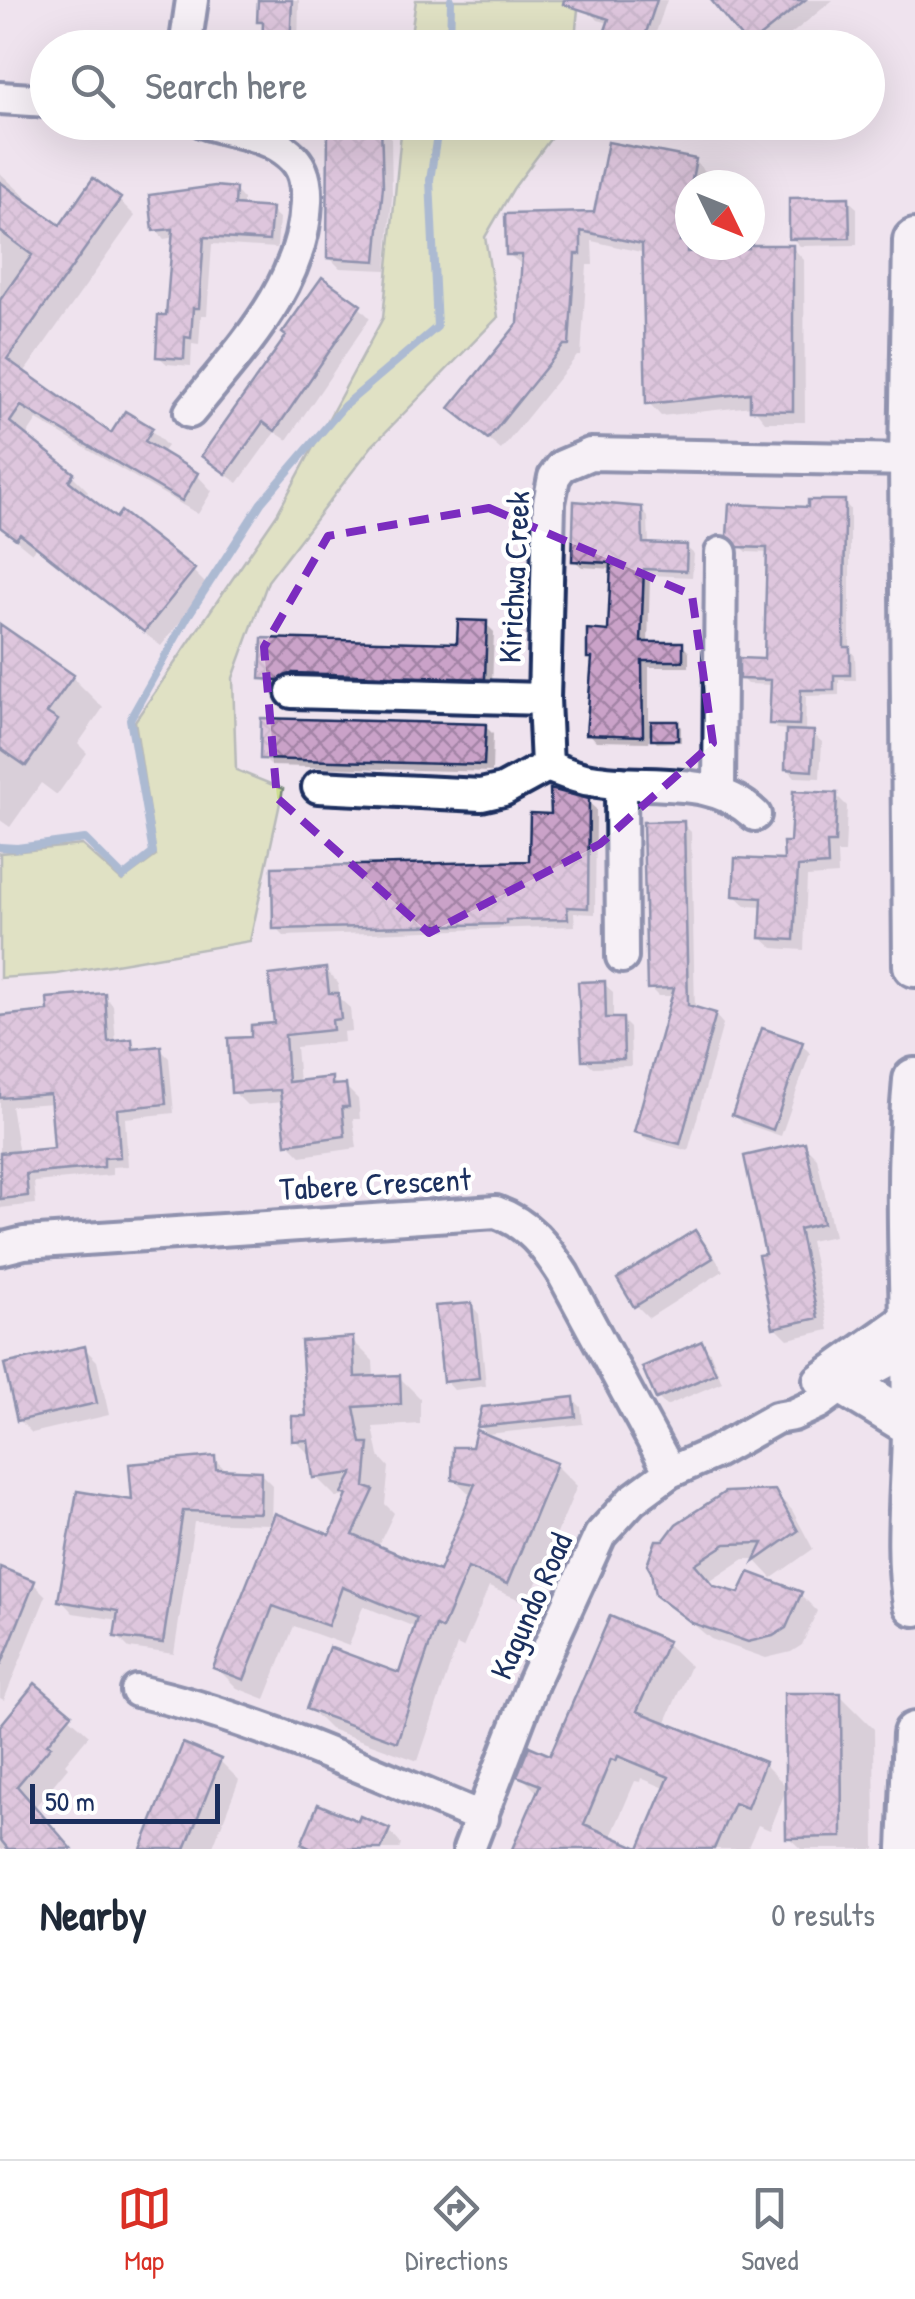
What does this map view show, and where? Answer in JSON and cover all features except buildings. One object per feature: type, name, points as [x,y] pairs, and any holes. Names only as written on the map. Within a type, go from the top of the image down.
[{"type":"main road","points":[[915,241],[911,460],[915,964]]},
{"type":"main road","points":[[915,1080],[908,1156],[914,1330],[911,1516],[915,1604]]},
{"type":"main road","points":[[845,1384],[914,1426]]},
{"type":"main road","points":[[910,1849],[915,1734]]},
{"type":"street","points":[[188,30],[192,0]]},
{"type":"street","points":[[0,98],[30,100]]},
{"type":"street","points":[[190,412],[264,319],[292,268],[306,217],[306,188],[300,166],[267,140]]},
{"type":"street","name":"Kirichwa Creek","points":[[547,766],[544,700],[548,518],[554,477],[562,466],[590,454],[911,460]]},
{"type":"street","points":[[718,791],[721,553]]},
{"type":"street","points":[[292,692],[544,700]]},
{"type":"street","points":[[318,787],[482,795],[503,790],[547,766],[588,780],[718,791],[756,815]]},
{"type":"street","points":[[621,783],[622,958]]},
{"type":"street","name":"Tabere Crescent","points":[[0,1248],[24,1243],[496,1212],[512,1218],[543,1244],[670,1472]]},
{"type":"street","name":"Kagundo Road","points":[[469,1849],[533,1682],[600,1535],[632,1500],[670,1472],[714,1453],[776,1418],[794,1415],[818,1403],[914,1330]]},
{"type":"street","name":"Kagundo Road","points":[[776,1418],[786,1404],[914,1330]]},
{"type":"street","points":[[138,1690],[185,1702],[297,1742],[483,1818]]},
{"type":"highlighted area","points":[[489,508],[692,595],[713,743],[600,844],[429,933],[277,798],[264,647],[328,536]]},
{"type":"green space","points":[[416,0],[579,0],[576,30],[412,30]]},
{"type":"green space","points":[[400,140],[549,140],[513,189],[485,237],[498,317],[372,446],[268,581],[233,678],[236,770],[283,789],[250,941],[57,974],[0,978],[0,853],[82,845],[122,881],[156,856],[135,721],[277,514],[383,318]]},
{"type":"waterway","points":[[450,30],[451,0]]},
{"type":"waterway","points":[[0,847],[85,839],[123,877],[153,853],[130,719],[188,616],[261,503],[344,406],[437,327],[430,180],[436,140]]}]
